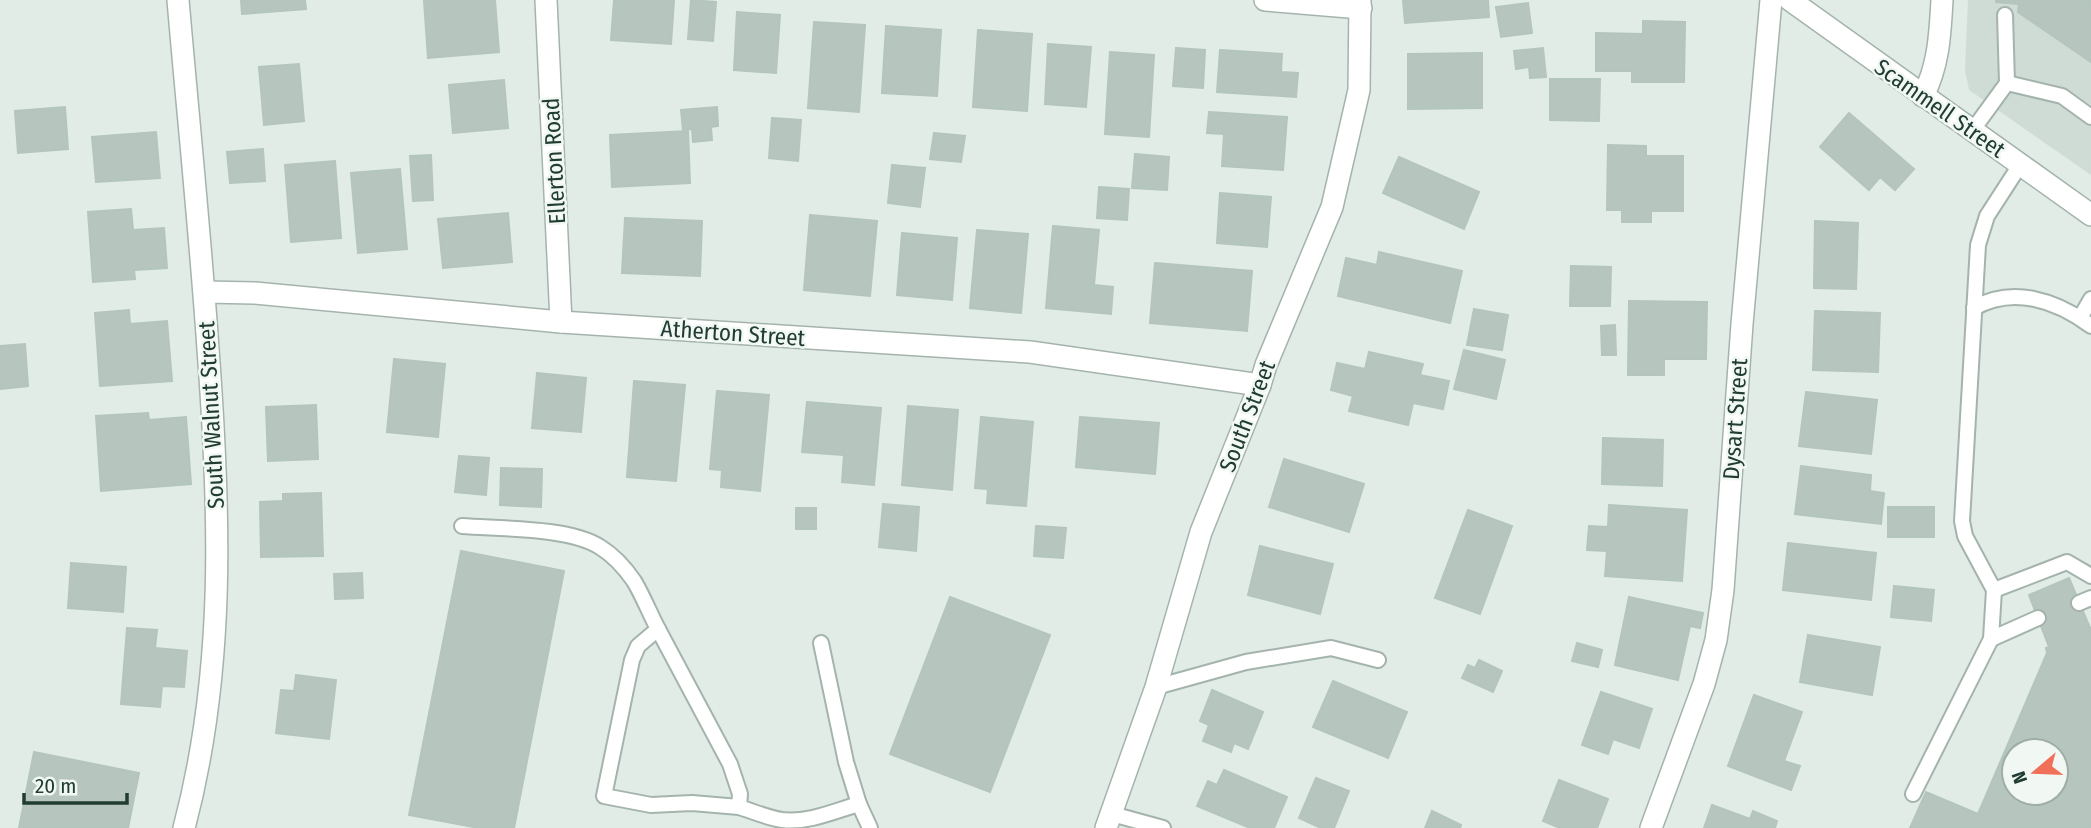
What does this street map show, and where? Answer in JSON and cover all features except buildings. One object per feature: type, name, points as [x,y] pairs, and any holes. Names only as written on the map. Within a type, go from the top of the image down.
[{"type":"street","name":"South Walnut Street","points":[[178,0],[216,461],[218,593],[204,741],[184,828]]},
{"type":"street","name":"Ellerton Road","points":[[546,0],[561,322]]},
{"type":"street","points":[[1265,0],[1360,4]]},
{"type":"street","name":"Dysart Street","points":[[1651,828],[1704,684],[1716,640],[1723,590],[1742,324],[1771,0]]},
{"type":"street","name":"Scammell Street","points":[[1790,0],[2091,215]]},
{"type":"street","points":[[1923,96],[1931,81],[1939,49],[1941,0]]},
{"type":"street","name":"South Street","points":[[1109,821],[1156,687],[1201,532],[1260,385],[1265,365],[1332,207],[1359,90],[1360,4]]},
{"type":"street","name":"Atherton Street","points":[[204,292],[255,293],[561,322],[1030,352],[1260,385]]},
{"type":"lane","points":[[1972,131],[2007,83],[2005,15]]},
{"type":"lane","points":[[2007,83],[2062,96],[2091,117]]},
{"type":"lane","points":[[1913,794],[1991,639],[1994,590],[1965,536],[1962,521],[1974,308],[1981,230],[2020,165]]},
{"type":"lane","points":[[1974,308],[2000,297],[2034,298],[2085,322],[2091,299]]},
{"type":"lane","points":[[462,526],[558,533],[598,545],[613,557],[635,583],[730,764],[740,794],[739,807]]},
{"type":"lane","points":[[1994,590],[2067,562],[2091,576]]},
{"type":"lane","points":[[1991,639],[2038,618]]},
{"type":"lane","points":[[658,629],[638,646],[632,660],[604,796],[651,805],[692,803],[739,807],[779,820],[810,819],[859,804]]},
{"type":"lane","points":[[821,643],[846,762],[859,804],[870,828]]},
{"type":"lane","points":[[1156,687],[1246,662],[1331,648],[1378,660]]},
{"type":"lane","points":[[1109,821],[1163,828]]},
{"type":"shaded area","points":[[1968,0],[2091,0],[2091,175],[1969,90],[1965,70]]}]
